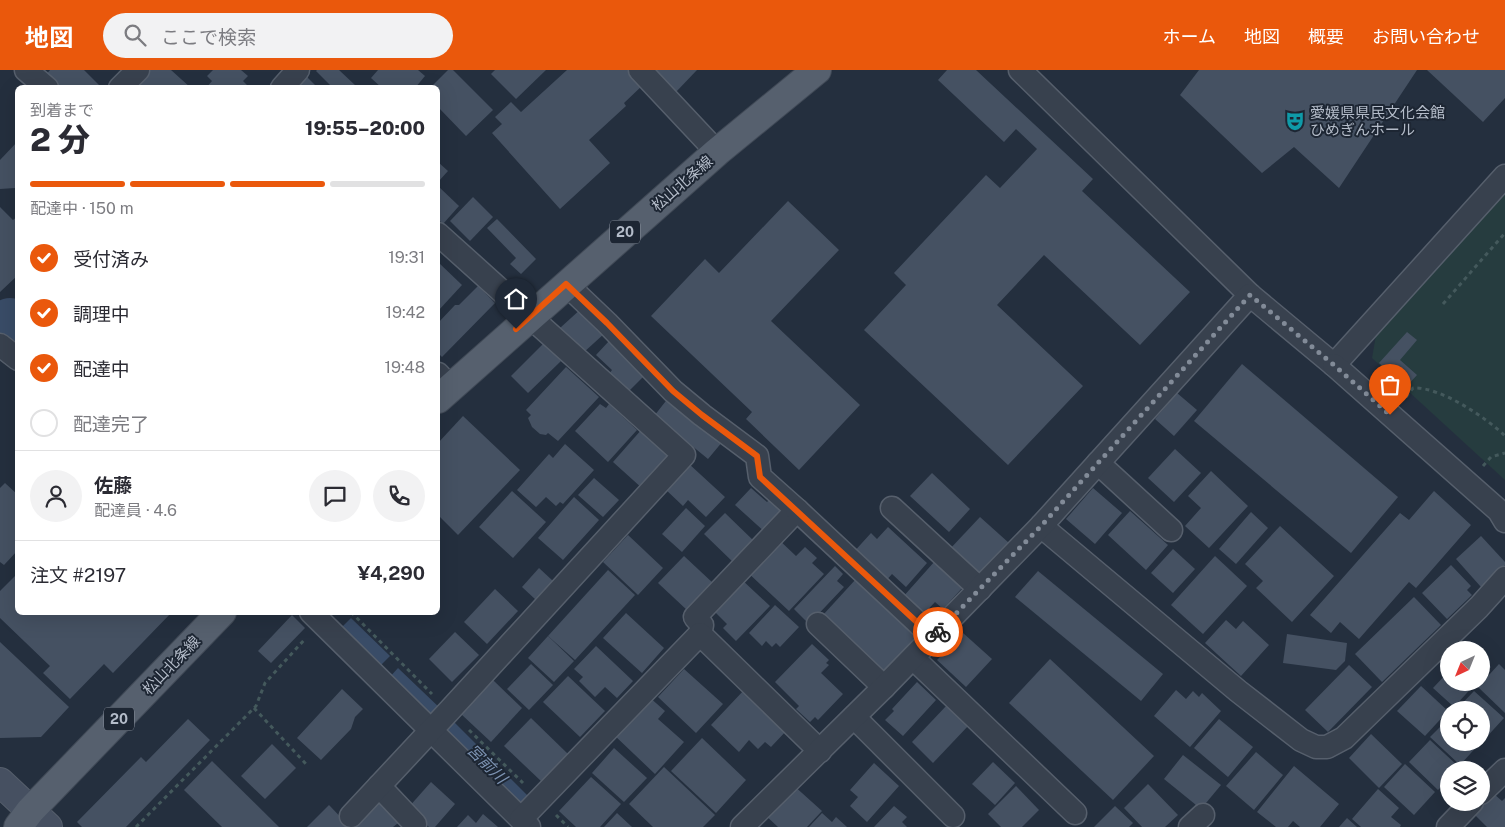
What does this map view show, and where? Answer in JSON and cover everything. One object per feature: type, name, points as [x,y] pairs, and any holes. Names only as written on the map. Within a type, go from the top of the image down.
[{"type":"main road","name":"松山北条線","points":[[442,387],[530,318],[566,284],[717,152],[817,70]]},
{"type":"main road","name":"松山北条線","points":[[32,822],[219,615]]},
{"type":"main road","points":[[0,782],[32,822]]},
{"type":"street","points":[[26,70],[44,85]]},
{"type":"street","points":[[123,85],[138,70]]},
{"type":"street","points":[[285,85],[298,70]]},
{"type":"street","points":[[640,70],[717,152]]},
{"type":"street","points":[[1020,70],[1250,295],[1334,365],[1499,512],[1505,520]]},
{"type":"street","points":[[1334,365],[1505,176]]},
{"type":"street","points":[[350,816],[431,731],[684,455],[440,236]]},
{"type":"street","points":[[566,284],[673,391],[757,456],[760,477],[933,637]]},
{"type":"street","points":[[742,827],[884,687],[1041,526],[1250,295]]},
{"type":"street","points":[[1098,464],[1171,530]]},
{"type":"street","points":[[892,508],[980,589]]},
{"type":"street","points":[[316,617],[525,823],[700,634],[702,625],[695,617],[797,510]]},
{"type":"street","points":[[1041,526],[1238,691],[1301,740],[1316,747],[1327,748],[1344,738],[1479,607],[1505,578]]},
{"type":"street","points":[[818,624],[884,687]]},
{"type":"street","points":[[700,634],[820,751]]},
{"type":"street","points":[[912,658],[1075,813]]},
{"type":"street","points":[[854,716],[953,823]]},
{"type":"street","points":[[1490,784],[1505,770]]},
{"type":"street","points":[[379,786],[415,824]]},
{"type":"street","points":[[1448,827],[1463,811]]},
{"type":"path","points":[[1443,304],[1505,233]]},
{"type":"path","points":[[1390,415],[1413,388],[1421,388],[1458,403],[1480,416],[1505,436]]},
{"type":"path","points":[[136,827],[254,708],[265,683],[316,617]]},
{"type":"path","points":[[254,708],[306,764]]},
{"type":"green space","points":[[1505,194],[1505,480],[1372,358],[1376,335]]},
{"type":"water","points":[[351,618],[390,656],[378,668],[339,630]]},
{"type":"water","points":[[398,668],[443,711],[433,721],[389,678]]},
{"type":"water","points":[[453,721],[531,799],[522,808],[444,730]]},
{"type":"building","points":[[50,70],[84,70],[99,85],[54,85],[45,76]]},
{"type":"building","points":[[148,70],[171,70],[188,85],[140,85],[143,81],[140,79]]},
{"type":"building","points":[[213,70],[241,70],[248,76],[243,81],[247,85],[209,85],[212,81],[207,76]]},
{"type":"building","points":[[339,70],[355,85],[330,85],[316,71]]},
{"type":"building","points":[[378,70],[418,70],[425,76],[418,85],[379,85],[371,78]]},
{"type":"building","points":[[448,70],[453,70],[493,110],[466,136],[440,109],[440,85],[433,85]]},
{"type":"building","points":[[495,70],[546,70],[516,99],[491,74]]},
{"type":"building","points":[[567,70],[631,70],[644,84],[624,103],[626,106],[589,140],[610,163],[560,209],[492,133],[502,124],[495,117],[511,102],[521,112]]},
{"type":"building","points":[[650,70],[697,70],[675,93]]},
{"type":"building","points":[[947,70],[976,70],[1093,179],[1082,191],[1190,292],[1140,345],[1044,255],[997,305],[1083,386],[1008,465],[864,330],[906,285],[894,273],[986,175],[1000,188],[1037,149],[1016,129],[1004,142],[938,80]]},
{"type":"building","name":"愛媛県県民文化会館 ひめぎんホール","points":[[1199,70],[1417,70],[1339,188],[1294,147],[1262,173],[1180,95]]},
{"type":"building","name":"愛媛県県民文化会館 ひめぎんホール","points":[[1427,70],[1505,70],[1505,98],[1483,122]]},
{"type":"building","points":[[305,75],[315,85],[296,85]]},
{"type":"building","points":[[15,144],[15,188],[0,189],[0,160]]},
{"type":"building","points":[[440,164],[448,171],[440,180]]},
{"type":"building","points":[[440,188],[459,206],[443,224],[440,221]]},
{"type":"building","points":[[473,197],[493,217],[470,241],[450,221]]},
{"type":"building","points":[[788,201],[839,250],[771,321],[860,405],[799,470],[746,419],[752,412],[651,316],[705,259],[719,273]]},
{"type":"building","points":[[0,207],[13,220],[15,218],[15,278],[0,292]]},
{"type":"building","points":[[497,219],[536,259],[521,274],[510,264],[516,258],[487,228]]},
{"type":"building","points":[[440,264],[462,285],[440,309]]},
{"type":"building","points":[[478,286],[495,303],[442,357],[440,355],[440,321],[455,305],[459,305]]},
{"type":"building","points":[[582,308],[605,333],[583,353],[560,328]]},
{"type":"building","points":[[1407,332],[1417,340],[1400,360],[1417,375],[1406,387],[1379,363]]},
{"type":"building","points":[[610,340],[646,374],[628,392],[609,374],[612,370],[596,355]]},
{"type":"building","points":[[544,343],[561,361],[528,393],[511,376]]},
{"type":"building","points":[[1242,364],[1398,497],[1351,553],[1194,421]]},
{"type":"building","points":[[566,367],[599,397],[558,441],[548,433],[546,435],[540,434],[532,427],[528,418],[531,415],[526,410]]},
{"type":"building","points":[[1177,393],[1197,410],[1174,436],[1155,419]]},
{"type":"building","points":[[669,397],[723,441],[708,459],[680,436],[676,441],[651,420]]},
{"type":"building","points":[[600,404],[606,408],[609,404],[637,430],[608,462],[575,431]]},
{"type":"building","points":[[463,416],[520,470],[458,535],[440,517],[440,441]]},
{"type":"building","points":[[642,429],[672,456],[643,489],[613,462]]},
{"type":"building","points":[[565,444],[594,470],[563,504],[560,502],[556,506],[546,497],[536,507],[517,490],[549,454],[553,458]]},
{"type":"building","points":[[1175,449],[1201,473],[1174,502],[1148,478]]},
{"type":"building","points":[[688,463],[725,497],[706,517],[688,500],[683,506],[664,488]]},
{"type":"building","points":[[1211,471],[1248,506],[1209,548],[1185,526],[1201,508],[1188,496]]},
{"type":"building","points":[[932,473],[970,509],[949,532],[910,496]]},
{"type":"building","points":[[594,478],[619,500],[603,517],[578,495]]},
{"type":"building","points":[[5,483],[15,492],[15,553],[4,565],[0,562],[0,488]]},
{"type":"building","points":[[751,488],[767,502],[773,496],[789,511],[767,534],[735,505]]},
{"type":"building","points":[[1093,488],[1122,513],[1095,544],[1066,519]]},
{"type":"building","points":[[512,491],[546,522],[513,558],[479,527]]},
{"type":"building","points":[[1434,491],[1471,525],[1416,588],[1409,582],[1359,639],[1340,622],[1331,633],[1310,615],[1400,513],[1409,520]]},
{"type":"building","points":[[574,497],[599,520],[563,560],[538,538]]},
{"type":"building","points":[[686,508],[705,526],[682,552],[662,534]]},
{"type":"building","points":[[1130,511],[1168,545],[1146,570],[1108,535]]},
{"type":"building","points":[[1251,512],[1268,528],[1236,564],[1219,549]]},
{"type":"building","points":[[725,513],[756,543],[735,564],[704,534]]},
{"type":"building","points":[[980,517],[1009,543],[978,577],[949,550]]},
{"type":"building","points":[[1280,526],[1334,576],[1292,622],[1256,588],[1263,581],[1245,564]]},
{"type":"building","points":[[888,527],[927,563],[906,587],[892,574],[884,583],[852,554],[871,533],[877,539]]},
{"type":"building","points":[[628,535],[663,568],[638,595],[603,562]]},
{"type":"building","points":[[1481,536],[1505,562],[1505,565],[1481,587],[1456,559]]},
{"type":"building","points":[[776,537],[796,556],[805,547],[817,558],[812,563],[824,574],[789,611],[745,570]]},
{"type":"building","points":[[1173,549],[1195,569],[1173,593],[1151,573]]},
{"type":"building","points":[[684,556],[714,584],[688,611],[658,583]]},
{"type":"building","points":[[1215,556],[1247,586],[1203,634],[1171,605]]},
{"type":"building","points":[[935,561],[963,587],[943,609],[935,602],[922,616],[902,598]]},
{"type":"building","points":[[1451,565],[1471,586],[1467,590],[1472,595],[1447,619],[1422,593]]},
{"type":"building","points":[[835,566],[843,574],[837,581],[844,587],[809,624],[794,609]]},
{"type":"building","points":[[539,568],[553,581],[536,600],[522,587]]},
{"type":"building","points":[[608,570],[635,595],[575,660],[548,636]]},
{"type":"building","points":[[1038,571],[1163,674],[1141,701],[1015,597]]},
{"type":"building","points":[[15,576],[15,615],[169,615],[113,673],[104,664],[70,699],[43,673],[50,666],[0,618],[0,591]]},
{"type":"building","points":[[741,579],[770,606],[736,641],[723,628],[727,624],[712,609]]},
{"type":"building","points":[[856,579],[918,635],[884,672],[823,615]]},
{"type":"building","points":[[495,589],[518,611],[487,644],[464,622]]},
{"type":"building","points":[[1414,597],[1441,625],[1382,682],[1355,654]]},
{"type":"building","points":[[775,605],[799,627],[780,647],[776,643],[772,647],[766,641],[762,646],[749,633]]},
{"type":"building","points":[[626,613],[664,648],[642,673],[603,638]]},
{"type":"building","points":[[292,615],[305,628],[271,663],[258,651]]},
{"type":"building","points":[[1226,620],[1236,629],[1243,621],[1269,645],[1241,676],[1205,643]]},
{"type":"building","points":[[455,632],[479,655],[452,682],[429,659]]},
{"type":"building","points":[[963,633],[992,659],[966,687],[937,660]]},
{"type":"building","points":[[1287,634],[1347,643],[1345,661],[1336,670],[1283,663]]},
{"type":"building","points":[[548,636],[574,661],[554,682],[528,658]]},
{"type":"building","points":[[1457,637],[1462,641],[1453,641]]},
{"type":"building","points":[[0,642],[69,707],[41,737],[0,738]]},
{"type":"building","points":[[812,644],[829,660],[826,663],[829,665],[821,673],[843,694],[818,720],[815,717],[810,722],[796,709],[799,706],[775,682]]},
{"type":"building","points":[[596,646],[633,681],[617,698],[605,687],[595,697],[579,681],[583,677],[574,669]]},
{"type":"building","points":[[1050,659],[1154,756],[1113,800],[1009,703]]},
{"type":"building","points":[[531,664],[553,685],[529,710],[507,689]]},
{"type":"building","points":[[1499,664],[1505,670],[1505,713],[1482,691],[1490,691],[1490,674]]},
{"type":"building","points":[[1349,665],[1372,687],[1328,732],[1305,710]]},
{"type":"building","points":[[684,669],[723,704],[696,733],[658,697]]},
{"type":"building","points":[[568,676],[605,711],[580,737],[543,702]]},
{"type":"building","points":[[493,680],[522,708],[491,742],[461,714]]},
{"type":"building","points":[[1440,681],[1440,691],[1469,691],[1460,701],[1447,701],[1433,688]]},
{"type":"building","points":[[917,682],[936,700],[903,736],[885,720],[894,711],[892,709]]},
{"type":"building","points":[[1421,686],[1440,704],[1440,720],[1425,736],[1397,711]]},
{"type":"building","points":[[342,689],[363,709],[355,717],[351,729],[321,760],[297,738]]},
{"type":"building","points":[[745,689],[788,729],[771,747],[765,742],[758,749],[749,740],[739,752],[711,725]]},
{"type":"building","points":[[1176,690],[1186,699],[1193,691],[1199,697],[1202,693],[1221,711],[1190,747],[1154,716]]},
{"type":"building","points":[[1474,691],[1485,701],[1465,701]]},
{"type":"building","points":[[648,696],[665,711],[658,719],[684,742],[655,774],[613,734]]},
{"type":"building","points":[[948,704],[969,725],[933,763],[912,742]]},
{"type":"building","points":[[1490,705],[1504,718],[1490,733]]},
{"type":"building","points":[[531,718],[568,754],[542,782],[504,746]]},
{"type":"building","points":[[188,719],[210,740],[126,827],[82,827],[77,822],[141,757],[146,762]]},
{"type":"building","points":[[1219,719],[1253,747],[1228,777],[1194,748]]},
{"type":"building","points":[[1440,727],[1440,746],[1430,737]]},
{"type":"building","points":[[1371,734],[1402,764],[1379,788],[1349,758]]},
{"type":"building","points":[[702,738],[746,780],[716,813],[671,771]]},
{"type":"building","points":[[1430,740],[1453,761],[1440,761],[1440,788],[1438,790],[1409,762]]},
{"type":"building","points":[[272,744],[296,768],[265,799],[241,776]]},
{"type":"building","points":[[614,748],[647,778],[624,802],[592,773]]},
{"type":"building","points":[[1445,751],[1473,751],[1464,761],[1456,761]]},
{"type":"building","points":[[1256,752],[1283,775],[1254,810],[1226,786]]},
{"type":"building","points":[[1183,755],[1221,785],[1201,809],[1164,779]]},
{"type":"building","points":[[212,761],[279,827],[222,827],[184,790]]},
{"type":"building","points":[[993,762],[1015,783],[995,805],[972,784]]},
{"type":"building","points":[[874,763],[899,786],[867,822],[850,806],[858,797],[850,790]]},
{"type":"building","points":[[1405,764],[1435,792],[1414,815],[1384,787]]},
{"type":"building","points":[[1294,766],[1339,804],[1320,827],[1300,827],[1293,821],[1288,827],[1276,827],[1257,812]]},
{"type":"building","points":[[664,767],[715,815],[703,827],[653,827],[629,804]]},
{"type":"building","points":[[591,777],[621,804],[600,827],[576,827],[559,811]]},
{"type":"building","points":[[431,782],[455,804],[435,827],[429,827],[408,808]]},
{"type":"building","points":[[792,784],[822,811],[807,827],[778,827],[764,814]]},
{"type":"building","points":[[1148,784],[1178,815],[1165,827],[1142,827],[1124,808]]},
{"type":"building","points":[[1016,786],[1039,810],[1022,827],[1001,827],[988,814]]},
{"type":"building","points":[[1378,789],[1399,808],[1391,817],[1401,825],[1400,827],[1361,827],[1352,819]]},
{"type":"building","points":[[1494,794],[1502,801],[1505,798],[1505,827],[1487,827],[1475,815],[1479,811],[1490,811],[1490,798]]},
{"type":"building","points":[[383,800],[402,820],[393,827],[354,827],[352,825]]},
{"type":"building","points":[[329,805],[350,827],[307,827]]},
{"type":"building","points":[[894,806],[907,817],[902,822],[907,827],[874,827]]},
{"type":"building","points":[[1115,806],[1133,823],[1129,827],[1094,827]]},
{"type":"building","points":[[617,813],[632,827],[604,827]]},
{"type":"building","points":[[822,813],[832,822],[836,817],[847,827],[809,827]]},
{"type":"building","points":[[483,814],[498,827],[457,827],[468,815],[476,823]]},
{"type":"building","points":[[1347,818],[1357,827],[1339,827]]},
{"type":"waterway","name":"宮前川","points":[[10,322],[15,326]]},
{"type":"way so far","points":[[938,632],[1041,526],[1250,295],[1334,365],[1390,415]]},
{"type":"place","name":"愛媛県県民文化会館 ひめぎんホール","points":[[1295,121]]},
{"type":"route","points":[[516,329],[566,284],[673,391],[757,456],[760,477],[933,637],[938,632]]}]
